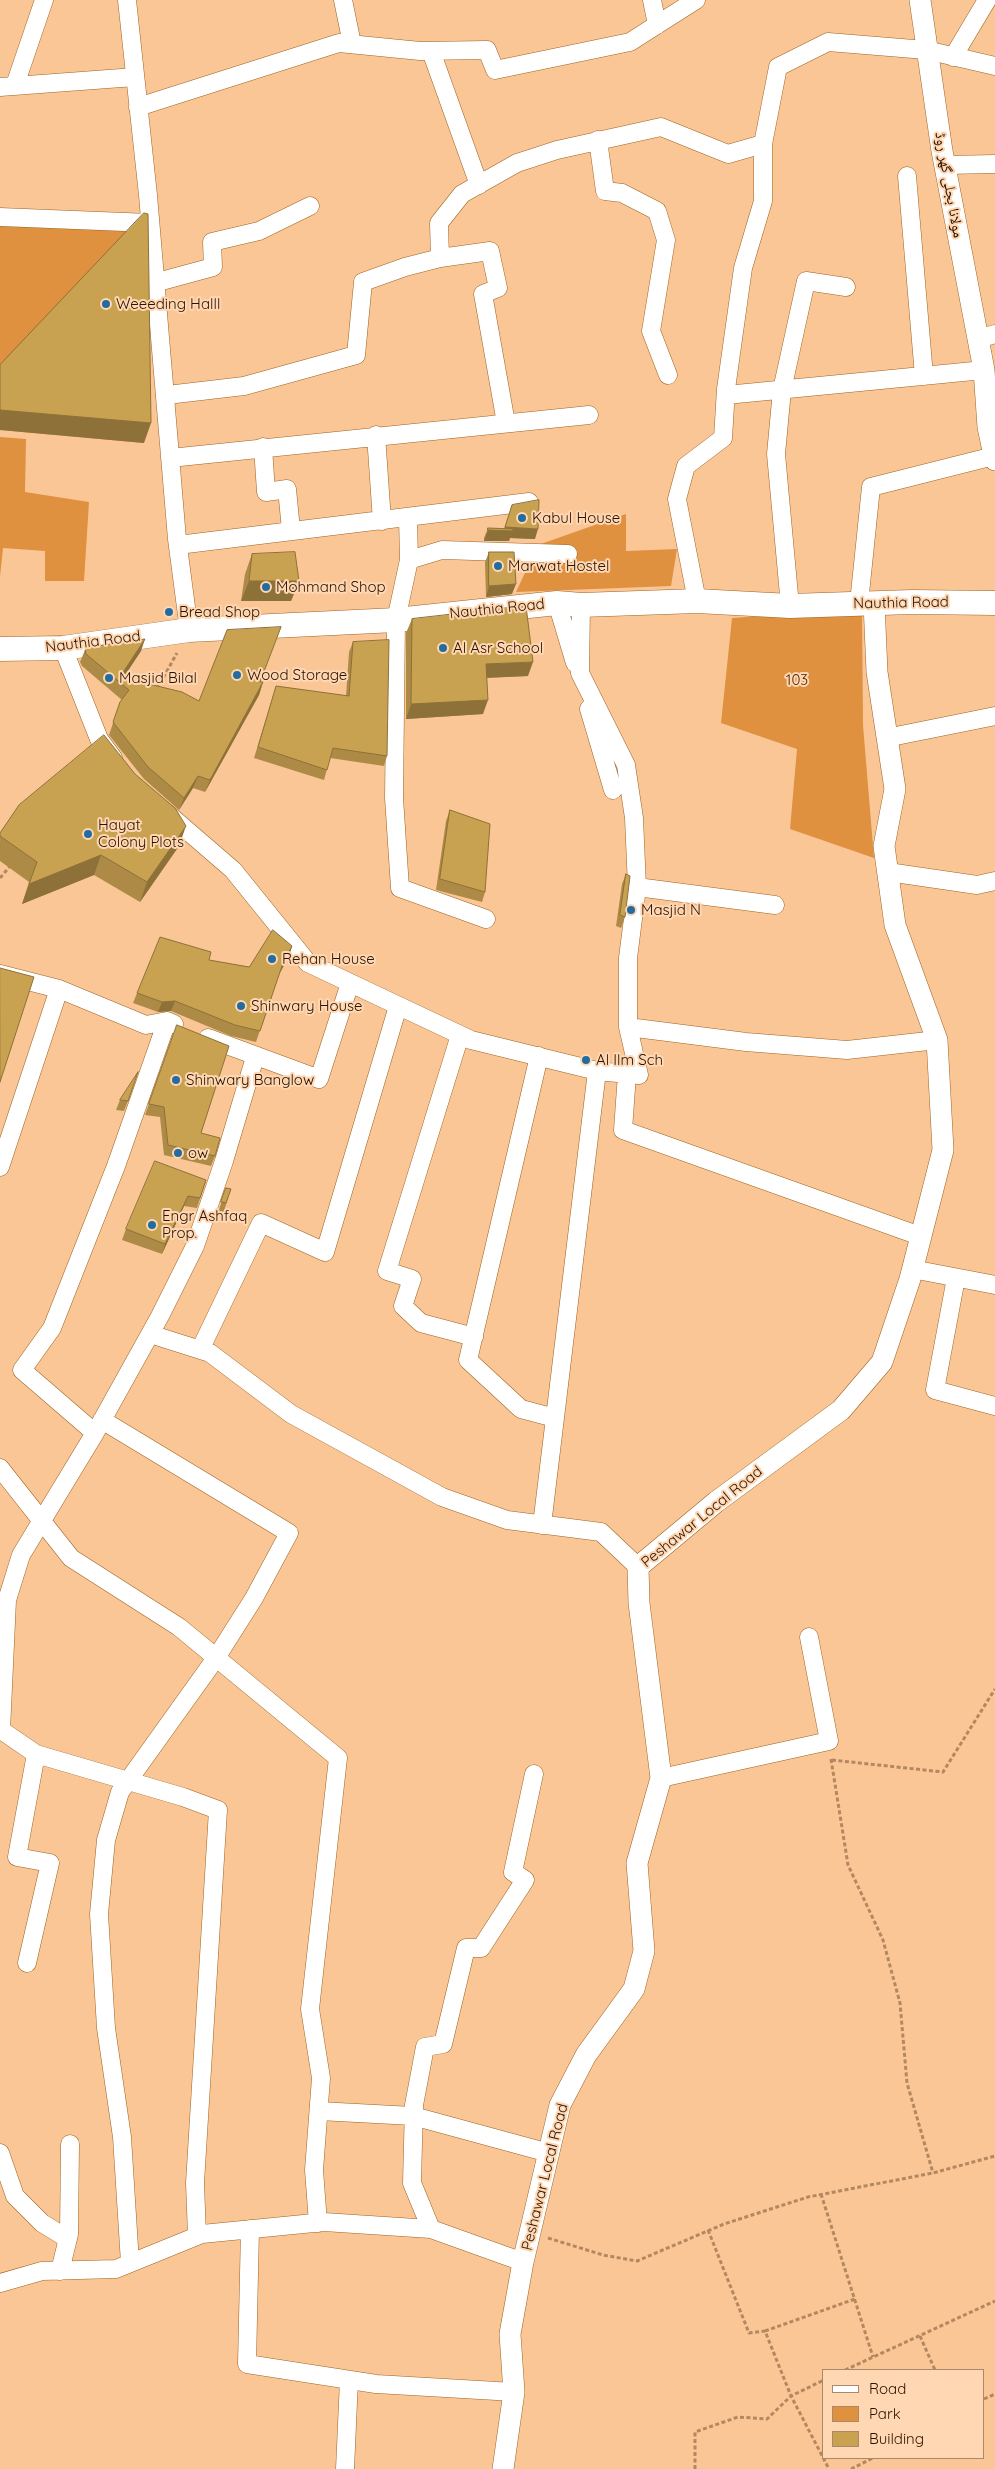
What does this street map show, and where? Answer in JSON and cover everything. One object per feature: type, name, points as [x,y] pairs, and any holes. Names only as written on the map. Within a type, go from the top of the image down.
[{"type":"main road","name":"Nauthia Road","points":[[0,649],[63,648],[189,630],[396,620],[557,603],[581,605],[698,601],[790,606],[867,603],[995,603]]},
{"type":"street","points":[[44,0],[8,86],[135,77]]},
{"type":"street","points":[[127,0],[150,222],[154,283],[167,395],[170,458],[178,545],[189,630]]},
{"type":"street","points":[[343,0],[352,44]]},
{"type":"street","points":[[652,0],[657,25]]},
{"type":"street","points":[[138,107],[339,43],[432,51],[487,50],[495,70],[630,42],[696,0]]},
{"type":"street","name":"مولانا بجلی گھر روڈ","points":[[920,0],[926,50],[945,165],[987,337],[984,370],[988,428],[995,458]]},
{"type":"street","points":[[953,57],[987,0]]},
{"type":"street","points":[[698,601],[677,499],[686,466],[723,438],[726,396],[743,268],[763,201],[763,144],[778,67],[828,42],[926,50],[995,66]]},
{"type":"street","points":[[432,51],[479,185]]},
{"type":"street","points":[[440,258],[439,223],[462,194],[517,163],[557,150],[661,126],[728,154],[763,144]]},
{"type":"street","points":[[598,140],[605,191],[622,192],[657,211],[666,240],[651,331],[668,375]]},
{"type":"street","points":[[945,165],[995,164]]},
{"type":"street","points":[[907,176],[924,376]]},
{"type":"street","points":[[154,283],[213,267],[212,242],[259,232],[310,206]]},
{"type":"street","points":[[0,217],[150,222]]},
{"type":"street","points":[[167,395],[244,386],[356,355],[364,282],[405,267],[440,258],[490,251],[498,288],[483,294],[506,423]]},
{"type":"street","points":[[790,606],[776,454],[782,390],[806,281],[846,287]]},
{"type":"street","points":[[726,396],[984,370]]},
{"type":"street","points":[[170,458],[376,435],[589,415]]},
{"type":"street","points":[[376,435],[382,521]]},
{"type":"street","points":[[263,447],[266,492],[287,489],[291,530]]},
{"type":"street","points":[[867,603],[871,487],[995,458]]},
{"type":"street","points":[[178,545],[530,502]]},
{"type":"street","points":[[408,518],[409,560],[396,620],[394,798],[400,888],[486,919]]},
{"type":"street","points":[[409,560],[442,550],[568,554]]},
{"type":"street","points":[[557,603],[614,790]]},
{"type":"street","name":"Peshawar Local Road","points":[[503,2469],[511,2427],[514,2392],[510,2334],[523,2262],[560,2105],[586,2055],[634,1989],[644,1951],[637,1863],[661,1778],[639,1604],[638,1567],[716,1502],[841,1410],[882,1362],[912,1269],[943,1150],[937,1040],[895,925],[884,846],[895,789],[867,603]]},
{"type":"street","points":[[158,806],[232,870],[308,963],[471,1040],[597,1071],[639,1075],[628,1027],[628,958],[637,887],[634,818],[626,765],[580,672],[581,605]]},
{"type":"street","points":[[63,648],[100,739],[124,773]]},
{"type":"street","points":[[886,738],[995,716]]},
{"type":"street","points":[[888,872],[977,885],[995,881]]},
{"type":"street","points":[[637,887],[775,905]]},
{"type":"street","points":[[0,974],[59,989],[146,1025],[167,1021],[254,1057],[280,1063],[319,1079],[350,983]]},
{"type":"street","points":[[0,1167],[59,989]]},
{"type":"street","points":[[200,1350],[261,1223],[325,1252],[398,1006]]},
{"type":"street","points":[[130,2263],[122,2136],[106,2028],[99,1914],[106,1840],[120,1792],[216,1658],[254,1598],[289,1533],[98,1426],[22,1370],[52,1328],[116,1166],[167,1021]]},
{"type":"street","points":[[628,1027],[746,1042],[847,1050],[937,1040]]},
{"type":"street","points":[[460,1035],[387,1271],[412,1279],[403,1306],[421,1323],[474,1338]]},
{"type":"street","points":[[539,1056],[468,1360],[521,1409],[555,1418]]},
{"type":"street","points":[[197,2236],[195,2183],[218,1810],[128,1780],[36,1754],[1,1730],[7,1600],[21,1555],[150,1334],[194,1246],[224,1161],[254,1057]]},
{"type":"street","points":[[542,1524],[597,1071]]},
{"type":"street","points":[[627,1074],[623,1130],[920,1236]]},
{"type":"street","points":[[912,1269],[995,1285]]},
{"type":"street","points":[[956,1278],[935,1390],[995,1406]]},
{"type":"street","points":[[150,1334],[210,1353],[291,1414],[442,1496],[507,1520],[602,1532],[638,1567]]},
{"type":"street","points":[[0,1468],[71,1558],[179,1627],[338,1758],[310,2009],[321,2078],[314,2170],[318,2223]]},
{"type":"street","points":[[661,1778],[829,1741],[809,1637]]},
{"type":"street","points":[[27,1963],[50,1863],[16,1857],[36,1754]]},
{"type":"street","points":[[431,2229],[412,2183],[413,2116],[425,2047],[442,2044],[466,1948],[481,1948],[525,1880],[513,1872],[534,1774]]},
{"type":"street","points":[[319,2111],[413,2116],[549,2154]]},
{"type":"street","points":[[60,2271],[68,2240],[70,2144]]},
{"type":"street","points":[[0,2153],[16,2196],[42,2223],[68,2240]]},
{"type":"street","points":[[0,2283],[42,2271],[116,2269],[197,2236],[318,2223],[431,2229],[523,2262]]},
{"type":"street","points":[[250,2229],[247,2364],[376,2384],[514,2392]]},
{"type":"street","points":[[345,2469],[349,2380]]},
{"type":"path","points":[[831,1760],[942,1772],[995,1689]]},
{"type":"path","points":[[829,1741],[848,1865],[883,1940],[900,2002],[907,2084],[933,2173]]},
{"type":"path","points":[[531,2232],[603,2256],[637,2261],[708,2230],[821,2194],[933,2173],[995,2156]]},
{"type":"path","points":[[821,2194],[873,2357]]},
{"type":"path","points":[[708,2230],[749,2333],[765,2331],[855,2299]]},
{"type":"path","points":[[847,2369],[995,2301]]},
{"type":"path","points":[[765,2331],[791,2396],[822,2456]]},
{"type":"path","points":[[920,2336],[935,2369]]},
{"type":"path","points":[[695,2469],[694,2432],[738,2417],[767,2419],[791,2396],[822,2381]]},
{"type":"path","points":[[851,2469],[871,2459]]},
{"type":"green space","name":"Weeeding Halll","points":[[0,226],[141,229],[144,443],[0,430]]},
{"type":"green space","points":[[0,437],[26,439],[25,492],[89,502],[84,581],[45,581],[45,551],[3,548],[0,577]]},
{"type":"green space","points":[[626,514],[626,551],[677,549],[671,586],[516,592],[538,545]]},
{"type":"green space","name":"103","points":[[862,609],[863,725],[874,858],[790,829],[797,749],[721,723],[732,618]]},
{"type":"building","name":"Weeeding Halll","points":[[144,213],[148,214],[151,423],[0,410],[0,365]]},
{"type":"building","points":[[539,500],[538,529],[505,527],[512,505]]},
{"type":"building","points":[[488,528],[513,529],[513,531],[488,530]]},
{"type":"building","points":[[295,552],[299,581],[249,581],[252,554]]},
{"type":"building","points":[[489,552],[514,552],[516,584],[489,586]]},
{"type":"building","points":[[526,606],[533,662],[486,664],[488,700],[411,704],[412,619]]},
{"type":"building","points":[[281,627],[260,682],[263,682],[210,780],[198,776],[184,798],[148,767],[113,722],[120,702],[129,690],[86,654],[85,650],[89,647],[145,639],[120,677],[182,692],[199,701],[227,630]]},
{"type":"building","points":[[389,640],[387,756],[333,748],[327,770],[258,747],[276,686],[349,696],[353,642]]},
{"type":"building","name":"Hayat Colony Plots","points":[[104,735],[135,774],[175,808],[186,826],[147,882],[101,855],[29,884],[37,862],[0,836],[0,833],[19,805]]},
{"type":"building","points":[[450,810],[490,824],[485,892],[440,879]]},
{"type":"building","points":[[626,874],[630,876],[625,917],[620,915]]},
{"type":"building","points":[[273,930],[292,946],[283,963],[260,1031],[235,1025],[175,1001],[162,1002],[137,993],[160,937],[211,952],[209,960],[249,967]]},
{"type":"building","points":[[0,968],[34,977],[0,1082]]},
{"type":"building","name":"Shinwary Banglow","points":[[177,1025],[229,1046],[201,1133],[220,1138],[215,1156],[168,1145],[164,1107],[149,1104]]},
{"type":"building","points":[[138,1072],[128,1101],[120,1100]]},
{"type":"building","points":[[155,1161],[206,1180],[200,1198],[188,1196],[165,1244],[126,1229]]},
{"type":"building","points":[[226,1188],[231,1189],[226,1203],[221,1202]]},
{"type":"place","name":"Weeeding Halll","points":[[106,304]]},
{"type":"place","name":"Kabul House","points":[[522,518]]},
{"type":"place","name":"Marwat Hostel","points":[[498,566]]},
{"type":"place","name":"Mohmand Shop","points":[[266,587]]},
{"type":"place","name":"Bread Shop","points":[[169,612]]},
{"type":"place","name":"Al Asr School","points":[[443,648]]},
{"type":"place","name":"Wood Storage","points":[[237,675]]},
{"type":"place","name":"Masjid Bilal","points":[[109,678]]},
{"type":"place","name":"Hayat Colony Plots","points":[[88,834]]},
{"type":"place","name":"Masjid N","points":[[631,910]]},
{"type":"place","name":"Rehan House","points":[[272,959]]},
{"type":"place","name":"Shinwary House","points":[[241,1006]]},
{"type":"place","name":"Al Ilm Sch","points":[[586,1060]]},
{"type":"place","name":"Shinwary Banglow","points":[[176,1080]]},
{"type":"place","name":"ow","points":[[178,1153]]},
{"type":"place","name":"Engr Ashfaq Prop.","points":[[152,1225]]}]
